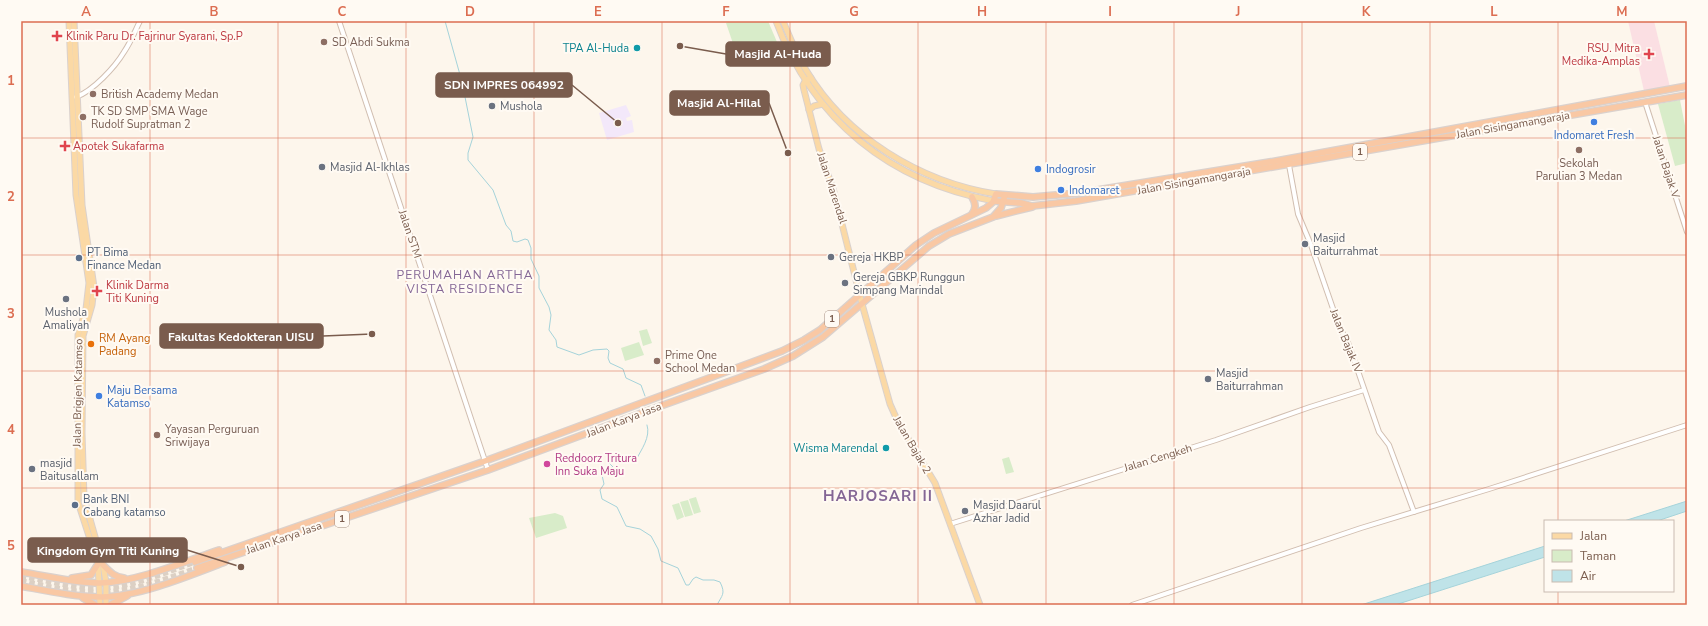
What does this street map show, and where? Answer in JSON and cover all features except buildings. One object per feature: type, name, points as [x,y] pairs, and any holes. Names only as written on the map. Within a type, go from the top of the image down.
[{"type":"highway","name":"Jalan Sisingamangaraja","points":[[996,194],[1037,197],[1079,194],[1276,161],[1687,86]]},
{"type":"highway","name":"Jalan Sisingamangaraja","points":[[994,201],[1004,203],[1021,203],[1032,206],[1083,200],[1687,95]]},
{"type":"highway","points":[[994,201],[996,194]]},
{"type":"highway","points":[[993,217],[1004,203],[1005,195]]},
{"type":"highway","points":[[972,197],[975,203],[975,208],[972,215]]},
{"type":"highway","name":"Jalan Karya Jasa","points":[[994,201],[986,208],[934,233],[916,245],[820,330],[804,340],[761,360],[649,401],[586,422],[486,461],[304,524],[196,565],[308,530],[488,470],[764,369],[793,356],[823,337],[907,265],[949,234],[993,217],[1032,206]]},
{"type":"highway","points":[[688,387],[691,395]]},
{"type":"highway","points":[[62,578],[91,575],[101,564],[116,577],[130,578],[304,524]]},
{"type":"highway","points":[[21,586],[76,595],[103,597],[134,592],[158,586],[262,549],[308,530]]},
{"type":"highway","points":[[21,572],[102,583],[143,575]]},
{"type":"highway","points":[[110,605],[134,592]]},
{"type":"highway","points":[[76,595],[90,601],[94,605]]},
{"type":"main road","name":"Jalan Brigjen Katamso","points":[[69,21],[74,97]]},
{"type":"main road","name":"Jalan Brigjen Katamso","points":[[74,21],[76,195],[82,223],[89,283],[86,308],[78,335],[79,416],[84,504],[101,564],[103,597]]},
{"type":"main road","name":"Jalan Sisingamangaraja","points":[[776,21],[787,49],[805,81],[843,127],[877,155],[912,176],[934,186],[972,197],[994,201]]},
{"type":"main road","name":"Jalan Sisingamangaraja","points":[[783,21],[793,45],[811,78],[846,119],[872,142],[901,161],[937,179],[980,192],[996,194]]},
{"type":"main road","points":[[801,74],[807,71]]},
{"type":"main road","points":[[805,81],[811,78]]},
{"type":"main road","name":"Jalan Marendal","points":[[805,81],[803,86],[809,110],[819,149],[834,192],[862,304]]},
{"type":"main road","points":[[809,110],[814,106],[823,104]]},
{"type":"main road","name":"Jalan Bajak 2","points":[[862,304],[893,412],[935,483],[980,605]]},
{"type":"main road","points":[[100,605],[103,597]]},
{"type":"main road","points":[[103,597],[106,605]]},
{"type":"street","points":[[74,97],[94,85],[117,62],[125,52],[140,21]]},
{"type":"street","name":"Jalan STM","points":[[339,21],[488,470]]},
{"type":"street","name":"Jalan Bajak V","points":[[1645,102],[1687,232]]},
{"type":"street","name":"Jalan Bajak IV","points":[[1289,165],[1298,214],[1311,245],[1339,326],[1350,345],[1379,432],[1389,445],[1414,512]]},
{"type":"street","name":"Jalan Cengkeh","points":[[950,524],[1216,440],[1298,411],[1364,390]]},
{"type":"street","points":[[1132,605],[1414,512],[1687,426]]},
{"type":"shaded area","name":"RSU. Mitra Medika-Amplas","points":[[1628,21],[1654,21],[1670,87],[1644,91]]},
{"type":"shaded area","points":[[626,105],[631,116],[626,118],[627,121],[632,120],[634,132],[607,140],[599,113]]},
{"type":"green space","points":[[731,21],[768,21],[780,49],[740,64],[726,23]]},
{"type":"green space","points":[[1680,100],[1687,136],[1687,163],[1675,166],[1658,104]]},
{"type":"green space","points":[[647,329],[652,343],[643,346],[639,331]]},
{"type":"green space","points":[[639,342],[644,355],[625,361],[621,348]]},
{"type":"green space","points":[[1009,457],[1014,472],[1006,474],[1002,459]]},
{"type":"green space","points":[[696,497],[701,512],[694,514],[689,499]]},
{"type":"green space","points":[[688,500],[693,515],[685,517],[680,502]]},
{"type":"green space","points":[[679,503],[684,517],[677,520],[672,505]]},
{"type":"green space","points":[[555,513],[563,516],[567,528],[536,538],[529,518]]},
{"type":"water","points":[[1687,501],[1687,511],[1660,520],[1627,520]]},
{"type":"water","points":[[1544,546],[1544,557],[1395,605],[1361,605]]},
{"type":"waterway","points":[[445,21],[462,82],[473,137],[468,153],[468,160],[493,190],[506,225],[511,231],[513,241],[517,242],[525,239],[528,240],[531,248],[531,259],[539,276],[539,288],[549,307],[551,315],[549,330],[556,340],[557,347],[579,355],[593,350],[607,349],[609,351],[608,358],[610,363],[623,369],[626,378],[641,385],[645,396]]},
{"type":"waterway","points":[[647,425],[647,439],[636,460],[619,459],[609,461],[613,467],[602,475],[604,484],[600,490],[602,499],[617,507],[626,526],[640,529],[651,536],[658,549],[661,561],[678,568],[686,585],[689,585],[696,577],[703,580],[714,580],[720,582],[723,592],[717,605]]},
{"type":"tunnel","points":[[21,576],[78,587],[110,587],[135,583],[195,562]]},
{"type":"tunnel","points":[[21,581],[72,591],[115,591],[150,584],[197,568]]},
{"type":"place","name":"Klinik Paru Dr. Fajrinur Syarani, Sp.P","points":[[57,36]]},
{"type":"place","name":"SD Abdi Sukma","points":[[324,42]]},
{"type":"place","name":"Masjid Al-Huda","points":[[680,46]]},
{"type":"place","name":"TPA Al-Huda","points":[[637,48]]},
{"type":"place","name":"RSU. Mitra Medika-Amplas","points":[[1649,54]]},
{"type":"place","name":"British Academy Medan","points":[[93,94]]},
{"type":"place","name":"Mushola","points":[[492,106]]},
{"type":"place","name":"TK SD SMP SMA Wage Rudolf Supratman 2","points":[[83,117]]},
{"type":"place","name":"Indomaret Fresh","points":[[1594,122]]},
{"type":"place","name":"SDN IMPRES 064992","points":[[618,123]]},
{"type":"place","name":"Apotek Sukafarma","points":[[65,146]]},
{"type":"place","name":"Sekolah Parulian 3 Medan","points":[[1579,150]]},
{"type":"place","name":"Masjid Al-Hilal","points":[[788,153]]},
{"type":"place","name":"Masjid Al-Ikhlas","points":[[322,167]]},
{"type":"place","name":"Indogrosir","points":[[1038,169]]},
{"type":"place","name":"Indomaret","points":[[1061,190]]},
{"type":"place","name":"Masjid Baiturrahmat","points":[[1305,244]]},
{"type":"place","name":"Gereja HKBP","points":[[831,257]]},
{"type":"place","name":"PT Bima Finance Medan","points":[[79,258]]},
{"type":"place","name":"Gereja GBKP Runggun Simpang Marindal","points":[[845,283]]},
{"type":"place","name":"Klinik Darma Titi Kuning","points":[[97,291]]},
{"type":"place","name":"Mushola Amaliyah","points":[[66,299]]},
{"type":"place","name":"Fakultas Kedokteran UISU","points":[[372,334]]},
{"type":"place","name":"RM Ayang Padang","points":[[91,344]]},
{"type":"place","name":"Prime One School Medan","points":[[657,361]]},
{"type":"place","name":"Masjid Baiturrahman","points":[[1208,379]]},
{"type":"place","name":"Maju Bersama Katamso","points":[[99,396]]},
{"type":"place","name":"Yayasan Perguruan Sriwijaya","points":[[157,435]]},
{"type":"place","name":"Wisma Marendal","points":[[886,448]]},
{"type":"place","name":"Reddoorz Tritura Inn Suka Maju","points":[[547,464]]},
{"type":"place","name":"masjid Baitusallam","points":[[32,469]]},
{"type":"place","name":"Bank BNI Cabang katamso","points":[[75,505]]},
{"type":"place","name":"Masjid Daarul Azhar Jadid","points":[[965,511]]},
{"type":"place","name":"Kingdom Gym Titi Kuning","points":[[241,567]]},
{"type":"district","name":"PERUMAHAN ARTHA VISTA RESIDENCE","points":[[465,282]]},
{"type":"district","name":"HARJOSARI II","points":[[878,496]]}]
